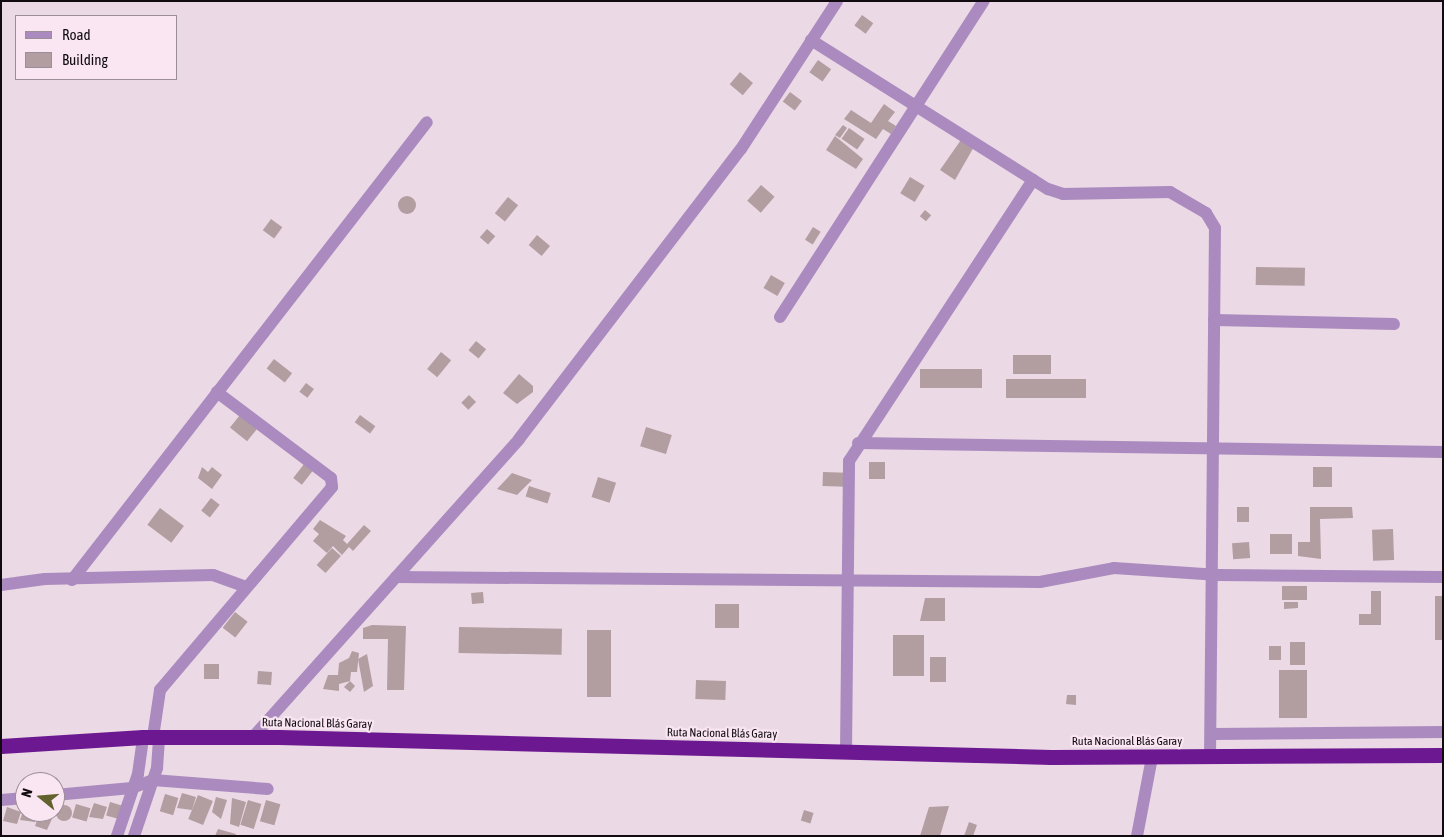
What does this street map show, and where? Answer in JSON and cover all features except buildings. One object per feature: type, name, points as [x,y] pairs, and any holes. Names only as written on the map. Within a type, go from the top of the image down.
[{"type":"highway","name":"Ruta Nacional Blás Garay","points":[[1,746],[152,737],[253,737],[846,752],[1152,757],[1443,755]]},
{"type":"street","points":[[253,737],[520,439],[741,149],[837,1]]},
{"type":"street","points":[[780,317],[984,1]]},
{"type":"street","points":[[811,40],[1033,180],[1063,194],[1170,192],[1206,213],[1215,228],[1213,734],[1210,757]]},
{"type":"street","points":[[72,580],[427,122]]},
{"type":"street","points":[[846,752],[849,461],[858,443],[1033,180]]},
{"type":"street","points":[[1214,320],[1394,324]]},
{"type":"street","points":[[134,836],[153,780],[152,737],[160,690],[332,487],[331,478],[218,392]]},
{"type":"street","points":[[858,443],[1443,452]]},
{"type":"street","points":[[396,577],[1040,582],[1114,568],[1213,574],[1443,577]]},
{"type":"street","points":[[1,585],[72,580],[213,575],[246,587]]},
{"type":"street","points":[[1213,734],[1443,732]]},
{"type":"street","points":[[117,836],[132,788],[152,737]]},
{"type":"street","points":[[1136,836],[1152,757]]},
{"type":"street","points":[[65,794],[132,788],[153,780],[268,789]]},
{"type":"street","points":[[1,800],[15,799]]}]
